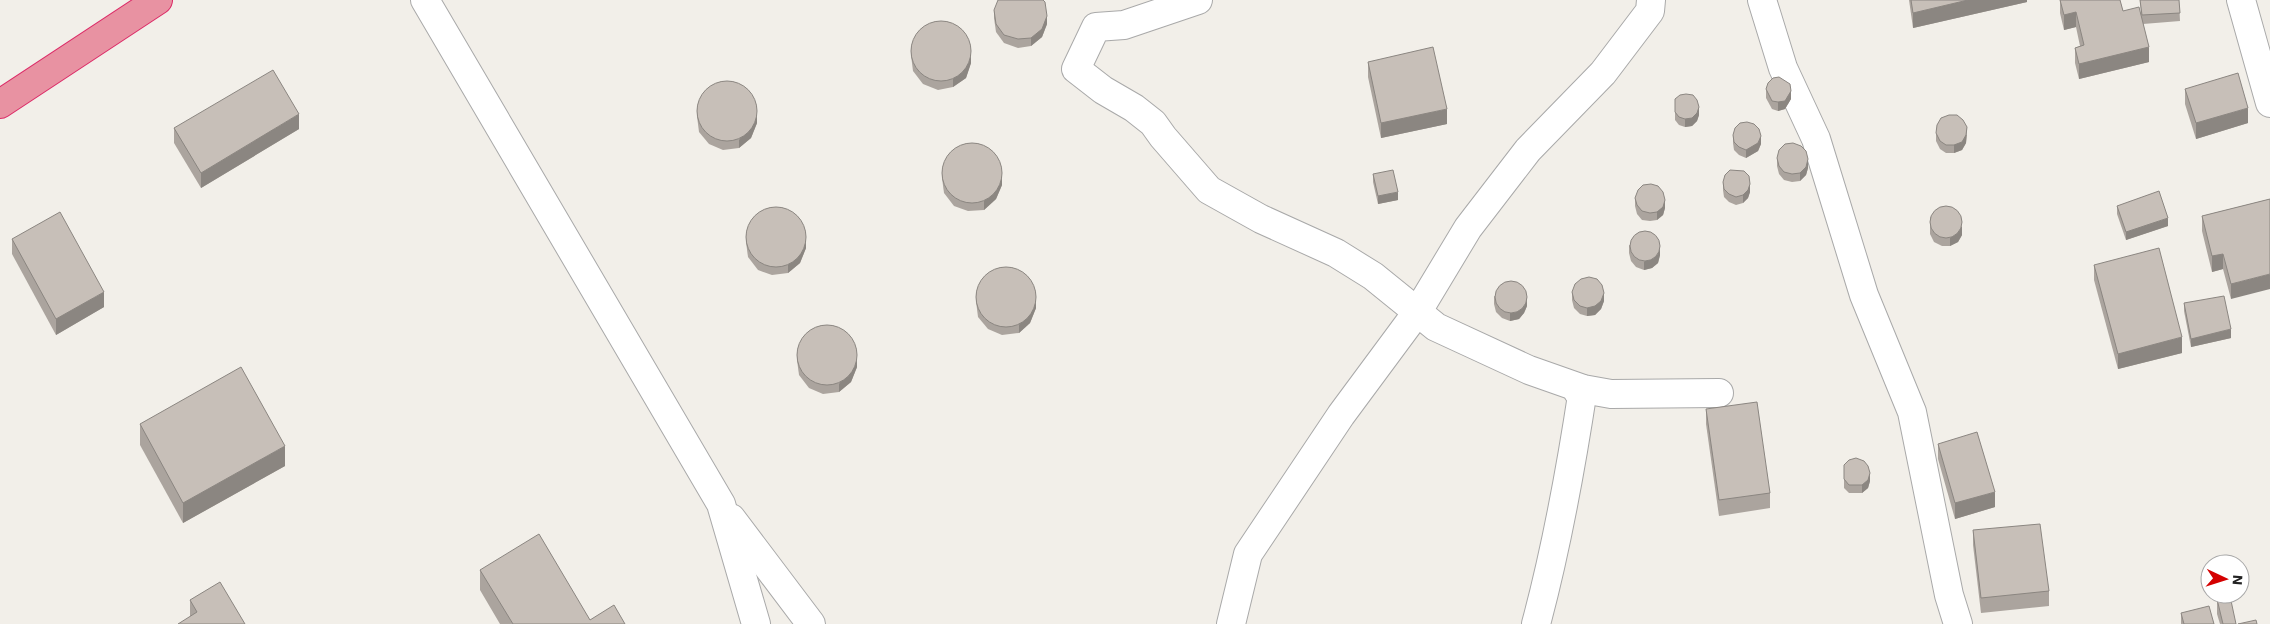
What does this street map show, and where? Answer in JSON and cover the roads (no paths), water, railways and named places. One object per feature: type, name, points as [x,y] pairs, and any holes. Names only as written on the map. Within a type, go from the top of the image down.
[{"type":"highway","points":[[0,104],[158,0]]},
{"type":"street","points":[[425,0],[721,504],[811,624]]},
{"type":"street","points":[[1198,0],[1124,24],[1096,28],[1076,69],[1103,90],[1134,108],[1153,123],[1209,190],[1261,219],[1336,253],[1373,276],[1436,327],[1528,370],[1581,390],[1611,394],[1718,393]]},
{"type":"street","points":[[1231,624],[1248,554],[1341,415],[1418,311],[1468,228],[1528,150],[1603,73],[1650,11],[1651,0]]},
{"type":"street","points":[[1762,0],[1783,68],[1816,140],[1864,295],[1912,412],[1949,595],[1958,624]]},
{"type":"street","points":[[2240,0],[2270,103]]},
{"type":"street","points":[[1536,624],[1550,572],[1568,488],[1581,390]]},
{"type":"street","points":[[721,504],[756,624]]}]
